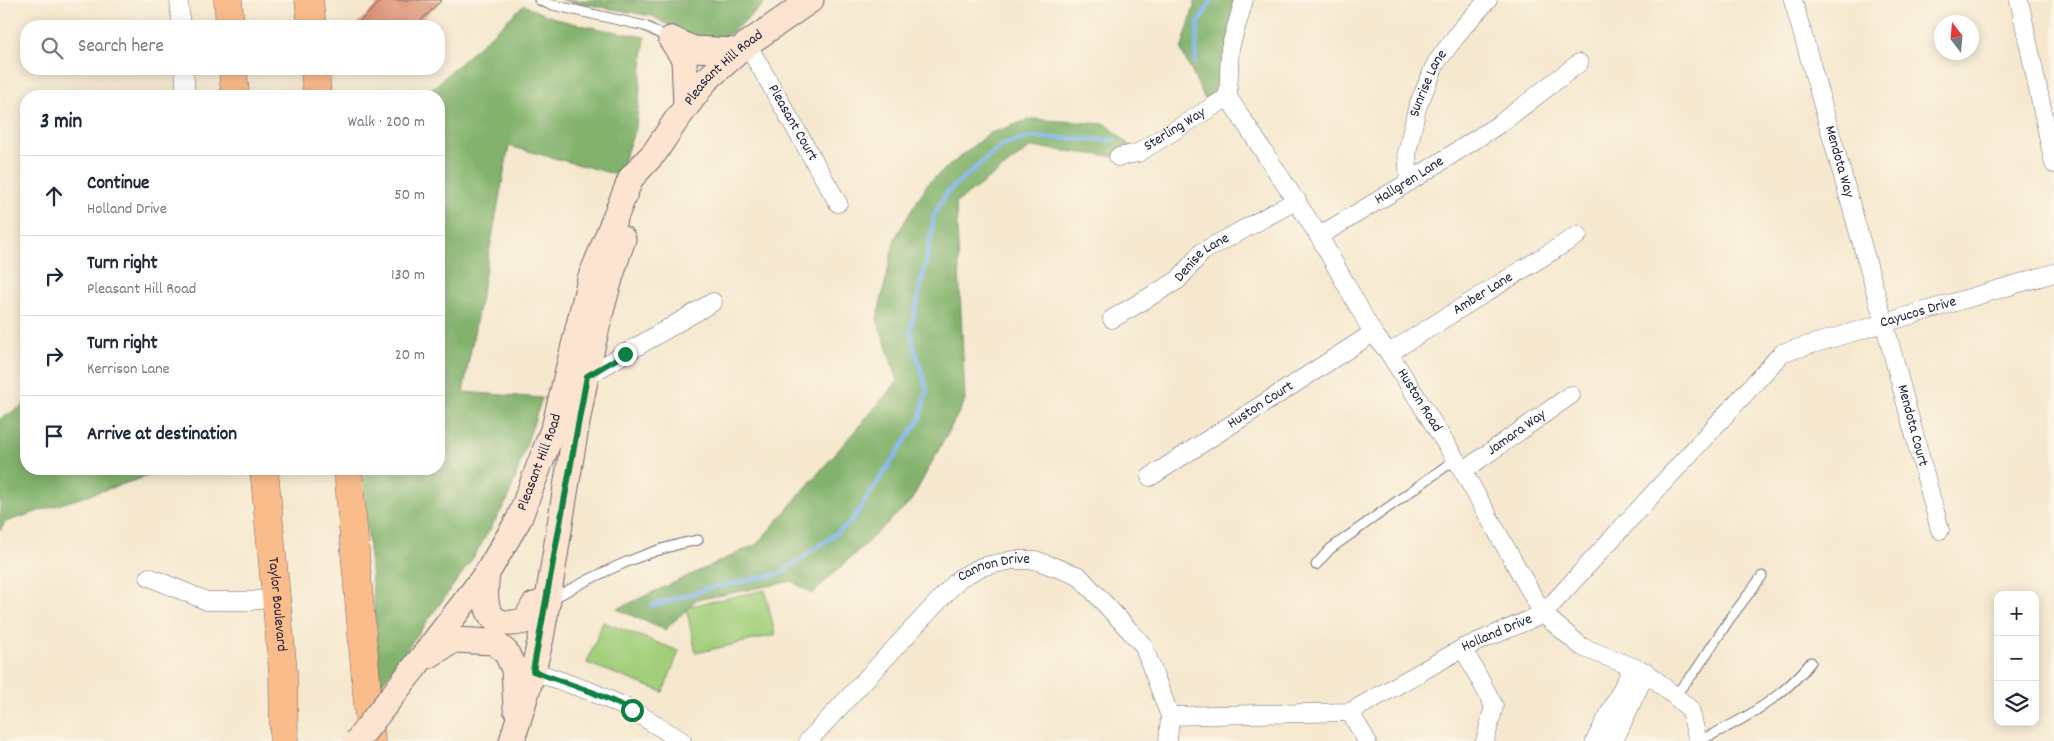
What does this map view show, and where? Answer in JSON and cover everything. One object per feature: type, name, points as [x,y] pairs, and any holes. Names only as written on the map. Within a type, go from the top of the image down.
[{"type":"main road","points":[[228,0],[230,20]]},
{"type":"main road","points":[[310,0],[312,20]]},
{"type":"main road","name":"Pleasant Hill Road","points":[[357,741],[487,573],[519,519],[555,424],[590,279],[631,178],[655,152],[706,80],[742,48],[811,0]]},
{"type":"main road","points":[[671,39],[693,49],[742,48]]},
{"type":"main road","points":[[671,39],[684,59],[686,106]]},
{"type":"main road","points":[[233,75],[235,90]]},
{"type":"main road","points":[[316,75],[317,90]]},
{"type":"main road","name":"Pleasant Hill Road","points":[[515,734],[533,671],[548,601],[587,376],[613,269],[655,152]]},
{"type":"main road","name":"Taylor Boulevard","points":[[264,475],[274,598],[283,672],[284,741]]},
{"type":"main road","points":[[349,475],[371,741]]},
{"type":"main road","points":[[487,573],[485,600],[489,614],[498,621],[507,624],[525,621],[534,605],[548,601]]},
{"type":"main road","points":[[417,664],[454,640],[494,642],[506,652],[514,669],[515,734]]},
{"type":"street","points":[[179,0],[181,20]]},
{"type":"street","points":[[1228,97],[1230,48],[1244,0]]},
{"type":"street","name":"Sunrise Lane","points":[[1409,182],[1407,153],[1417,108],[1436,63],[1463,27],[1488,0]]},
{"type":"street","name":"Mendota Way","points":[[1793,0],[1884,322]]},
{"type":"street","points":[[2019,0],[2054,164]]},
{"type":"street","name":"Pleasant Court","points":[[742,48],[838,203]]},
{"type":"street","name":"Hallgren Lane","points":[[1319,236],[1409,182],[1501,123],[1579,63]]},
{"type":"street","points":[[184,75],[186,90]]},
{"type":"street","name":"Sterling Way","points":[[1118,157],[1138,153],[1228,97]]},
{"type":"street","name":"Huston Road","points":[[1228,97],[1297,200],[1373,333],[1389,352],[1460,465],[1544,614],[1582,647],[1639,669],[1690,709],[1698,741]]},
{"type":"street","name":"Denise Lane","points":[[1112,319],[1178,280],[1202,252],[1297,200]]},
{"type":"street","name":"Amber Lane","points":[[1389,352],[1578,235]]},
{"type":"street","name":"Cayucos Drive","points":[[1782,353],[2054,273]]},
{"type":"street","points":[[587,376],[714,302]]},
{"type":"street","name":"Mendota Court","points":[[1884,322],[1940,530]]},
{"type":"street","name":"Huston Court","points":[[1150,477],[1373,333]]},
{"type":"street","name":"Holland Drive","points":[[1170,716],[1350,712],[1463,648],[1544,614],[1782,353]]},
{"type":"street","name":"Jamara Way","points":[[1460,465],[1572,394]]},
{"type":"street","name":"Cannon Drive","points":[[808,741],[960,578],[981,567],[1013,560],[1035,560],[1079,576],[1143,645],[1170,716]]},
{"type":"street","points":[[149,577],[207,600],[250,602],[274,598]]},
{"type":"street","points":[[1463,648],[1494,706],[1485,741]]},
{"type":"street","points":[[1595,741],[1639,669]]},
{"type":"street","points":[[1614,741],[1639,669]]},
{"type":"street","points":[[533,671],[592,692],[632,710],[682,741]]},
{"type":"street","points":[[1350,712],[1366,741]]},
{"type":"street","points":[[1168,741],[1170,716]]},
{"type":"lane","points":[[544,2],[645,26],[671,39]]},
{"type":"lane","points":[[1316,565],[1330,549],[1460,465]]},
{"type":"lane","points":[[548,601],[637,558],[672,545],[698,540]]},
{"type":"lane","points":[[1674,696],[1694,673],[1728,620],[1762,576]]},
{"type":"lane","points":[[1698,741],[1733,725],[1797,680],[1811,662]]},
{"type":"green space","points":[[561,0],[761,0],[764,4],[731,33],[712,41],[697,41],[652,16]]},
{"type":"green space","points":[[1196,0],[1244,0],[1228,97],[1210,109],[1181,50]]},
{"type":"green space","points":[[524,5],[568,22],[645,37],[636,127],[618,175],[509,146],[463,392],[542,398],[508,499],[471,561],[381,685],[363,475],[445,475],[445,90],[431,90]]},
{"type":"green space","points":[[1031,119],[1106,124],[1138,153],[1118,157],[1031,147],[956,203],[965,401],[911,501],[812,594],[792,581],[696,600],[665,630],[617,609],[757,544],[898,381],[877,319],[895,238],[928,183],[988,134]]},
{"type":"green space","points":[[20,407],[20,475],[151,475],[5,522],[0,531],[0,419]]},
{"type":"green space","points":[[765,590],[775,635],[696,653],[686,607]]},
{"type":"green space","points":[[603,622],[679,651],[663,692],[587,663]]},
{"type":"building","points":[[382,0],[442,0],[421,20],[361,20]]},
{"type":"waterway","points":[[1195,63],[1198,24],[1212,0]]},
{"type":"waterway","points":[[652,606],[710,588],[782,573],[850,523],[920,419],[927,390],[910,333],[931,238],[934,215],[947,192],[1001,146],[1028,137],[1113,140]]},
{"type":"route","points":[[625,354],[587,376],[548,601],[533,671],[592,692],[632,710]]}]
